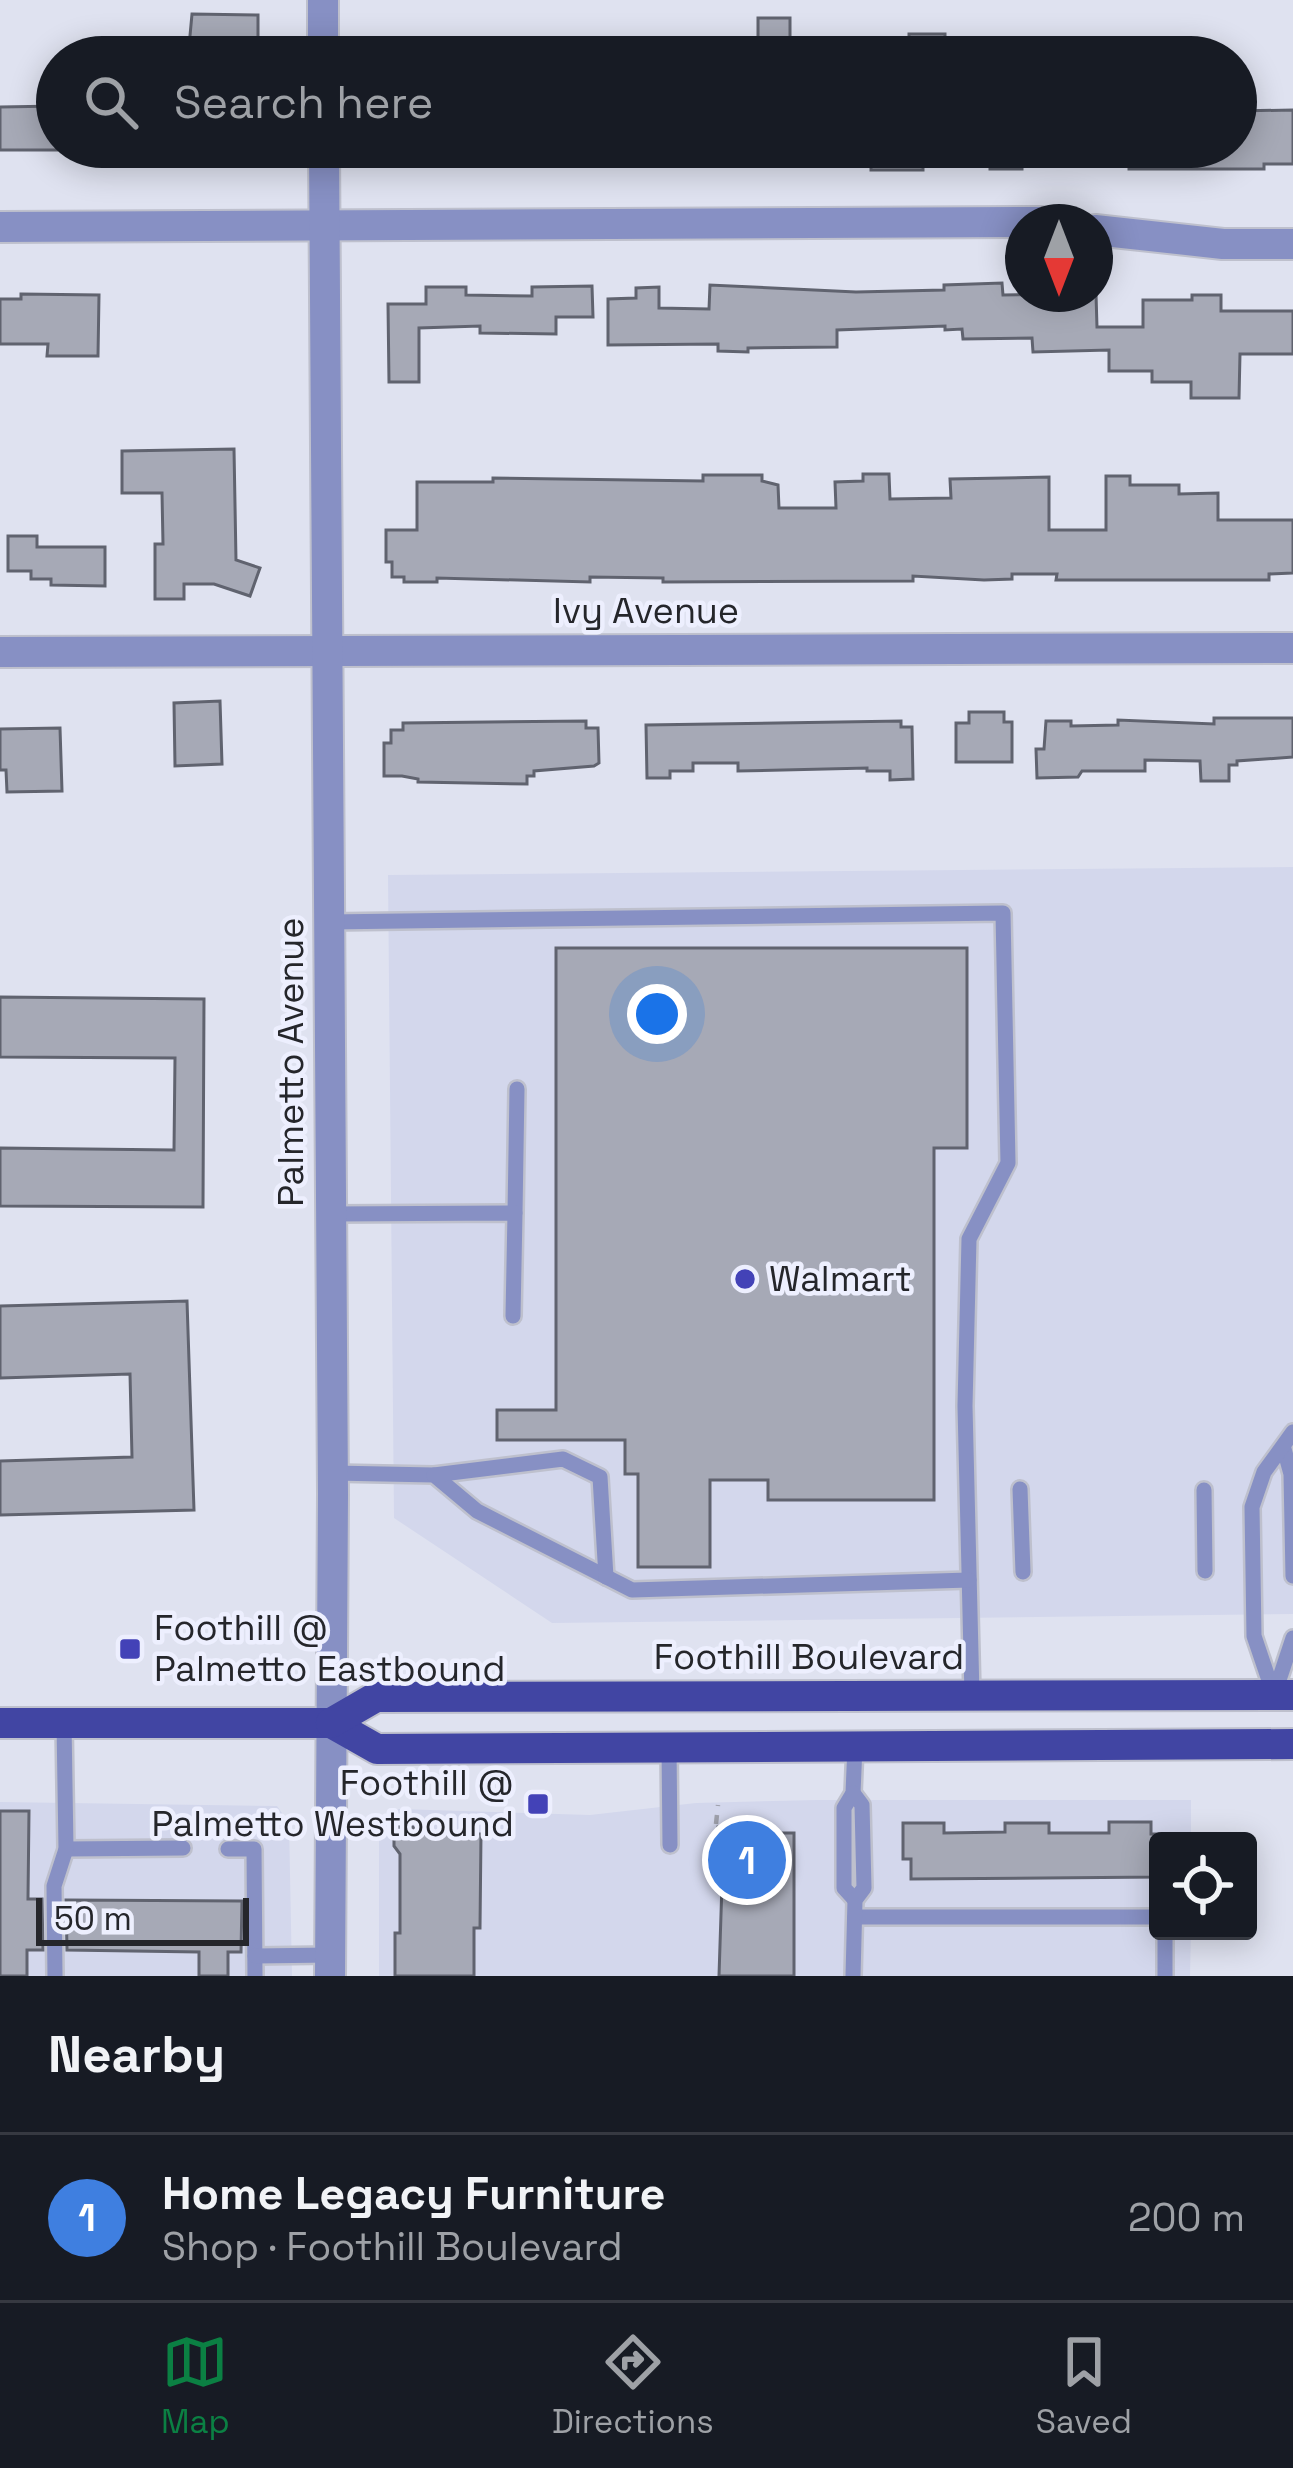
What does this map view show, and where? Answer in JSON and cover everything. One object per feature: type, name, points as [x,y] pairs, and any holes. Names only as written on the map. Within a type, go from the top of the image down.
[{"type":"main road","name":"Foothill Boulevard","points":[[332,1723],[376,1696],[1283,1695]]},
{"type":"main road","points":[[1283,1695],[1283,1744]]},
{"type":"main road","name":"Foothill Boulevard","points":[[0,1723],[332,1723],[377,1748],[1283,1744]]},
{"type":"street","points":[[323,0],[323,36]]},
{"type":"street","name":"Palmetto Avenue","points":[[324,168],[333,1473],[331,1966]]},
{"type":"street","points":[[0,226],[1005,222]]},
{"type":"street","points":[[1113,232],[1223,244],[1293,244]]},
{"type":"street","name":"Ivy Avenue","points":[[0,652],[1293,649]]},
{"type":"lane","points":[[329,922],[1003,913],[1008,1162],[968,1239],[964,1406],[973,1695]]},
{"type":"lane","points":[[512,1316],[517,1089]]},
{"type":"lane","points":[[331,1214],[515,1213]]},
{"type":"lane","points":[[1283,1695],[1255,1636],[1252,1507],[1264,1472],[1293,1432]]},
{"type":"lane","points":[[1284,1449],[1292,1486],[1293,1576]]},
{"type":"lane","points":[[333,1473],[434,1475],[563,1459],[601,1477],[606,1577]]},
{"type":"lane","points":[[434,1475],[477,1510],[632,1590],[969,1580]]},
{"type":"lane","points":[[1020,1489],[1023,1572]]},
{"type":"lane","points":[[1204,1490],[1205,1571]]},
{"type":"lane","points":[[1283,1695],[1293,1638]]},
{"type":"lane","points":[[55,1976],[55,1886],[66,1849],[64,1723]]},
{"type":"lane","points":[[853,1976],[855,1908],[864,1888],[862,1805],[854,1793],[855,1746]]},
{"type":"lane","points":[[669,1747],[670,1845]]},
{"type":"lane","points":[[66,1849],[182,1848]]},
{"type":"lane","points":[[228,1849],[254,1849],[255,1976]]},
{"type":"lane","points":[[855,1908],[1149,1917]]},
{"type":"lane","points":[[1165,1940],[1166,1976]]},
{"type":"lane","points":[[255,1956],[331,1966]]},
{"type":"path","points":[[716,1824],[718,1805]]},
{"type":"shaded area","points":[[1293,867],[1293,1614],[552,1623],[394,1518],[388,875]]},
{"type":"shaded area","points":[[1191,1800],[1191,1832],[1149,1832],[1149,1940],[1191,1940],[1190,1976],[379,1976],[383,1815],[399,1809],[590,1815],[696,1803]]},
{"type":"shaded area","points":[[0,1802],[277,1806],[289,1823],[292,1976],[0,1976]]},
{"type":"building","points":[[192,14],[258,15],[258,36],[190,36]]},
{"type":"building","points":[[758,18],[790,18],[790,36],[758,36]]},
{"type":"building","points":[[36,106],[36,150],[0,150],[0,107]]},
{"type":"building","points":[[1293,110],[1293,164],[1264,164],[1264,169],[1129,169],[1257,168],[1257,111]]},
{"type":"building","points":[[871,168],[923,168],[923,170]]},
{"type":"building","points":[[1002,283],[1005,312],[1097,312],[1097,327],[1143,327],[1143,300],[1221,295],[1221,311],[1293,311],[1293,354],[1240,354],[1239,398],[1191,398],[1191,382],[1152,382],[1152,371],[1109,371],[1109,350],[1033,352],[1032,338],[963,339],[962,329],[945,330],[945,326],[837,330],[837,347],[748,348],[748,352],[718,351],[718,344],[608,345],[608,299],[636,298],[636,288],[659,287],[659,308],[709,309],[710,285],[856,292],[944,290],[944,285]]},
{"type":"building","points":[[592,286],[593,317],[556,317],[556,334],[480,333],[480,326],[419,328],[419,382],[389,382],[388,304],[426,304],[426,287],[466,287],[466,295],[532,296],[532,287]]},
{"type":"building","points":[[21,294],[99,295],[98,356],[47,356],[48,344],[0,344],[0,299],[21,299]]},
{"type":"building","points":[[234,449],[236,560],[260,568],[250,596],[214,584],[184,584],[184,599],[155,599],[155,544],[163,544],[162,493],[122,493],[122,451]]},
{"type":"building","points":[[863,474],[889,474],[890,499],[951,498],[950,479],[1049,477],[1049,530],[1106,530],[1106,476],[1130,476],[1130,485],[1179,485],[1179,494],[1218,493],[1218,520],[1293,520],[1293,573],[1269,574],[1269,580],[1056,580],[1057,574],[1012,574],[1012,579],[984,580],[913,576],[913,581],[663,582],[663,578],[590,577],[590,582],[437,578],[437,582],[404,582],[404,577],[392,577],[392,562],[386,562],[386,530],[417,530],[417,482],[493,482],[493,478],[703,481],[703,475],[762,475],[762,481],[778,485],[779,508],[836,508],[835,482],[863,481]]},
{"type":"building","points":[[8,536],[37,536],[37,547],[105,547],[105,586],[51,585],[51,579],[31,579],[31,571],[8,571]]},
{"type":"building","points":[[220,701],[222,764],[175,766],[174,703]]},
{"type":"building","points":[[969,712],[1004,712],[1004,722],[1012,722],[1012,762],[956,762],[956,723],[969,723]]},
{"type":"building","points":[[1214,718],[1293,718],[1293,757],[1237,761],[1229,765],[1229,781],[1201,781],[1200,761],[1145,760],[1145,771],[1082,771],[1078,777],[1037,778],[1036,749],[1044,749],[1046,721],[1071,721],[1071,726],[1118,725],[1118,720],[1214,724]]},
{"type":"building","points":[[586,721],[586,728],[598,728],[599,763],[594,766],[534,771],[534,776],[527,776],[527,784],[418,782],[384,776],[384,743],[391,743],[391,730],[403,730],[403,723]]},
{"type":"building","points":[[901,721],[901,727],[912,727],[913,779],[890,780],[890,771],[867,768],[738,771],[738,763],[693,763],[693,771],[647,778],[646,725]]},
{"type":"building","points":[[60,728],[62,791],[7,792],[6,770],[0,770],[0,729]]},
{"type":"building","name":"Walmart","points":[[556,948],[967,948],[967,1148],[934,1148],[934,1500],[768,1500],[768,1480],[710,1480],[710,1567],[638,1567],[638,1474],[625,1474],[625,1440],[497,1440],[497,1410],[556,1410]]},
{"type":"building","points":[[0,997],[204,999],[203,1207],[0,1206],[0,1148],[174,1150],[175,1058],[0,1057]]},
{"type":"building","points":[[187,1301],[194,1510],[0,1515],[0,1461],[132,1457],[130,1374],[0,1378],[0,1306]]},
{"type":"building","points":[[0,1811],[29,1811],[28,1899],[42,1899],[43,1950],[27,1950],[27,1976],[0,1976]]},
{"type":"building","points":[[1109,1822],[1151,1822],[1149,1877],[911,1879],[911,1859],[903,1859],[903,1823],[944,1823],[944,1833],[1005,1832],[1005,1823],[1049,1823],[1049,1833],[1109,1833]]},
{"type":"building","points":[[394,1827],[413,1827],[418,1834],[481,1834],[480,1928],[474,1928],[474,1976],[395,1976],[400,1854],[394,1846]]},
{"type":"building","points":[[718,1827],[742,1833],[794,1833],[794,1976],[719,1976],[723,1853],[718,1848]]},
{"type":"building","points":[[66,1900],[242,1901],[241,1952],[228,1952],[228,1976],[199,1976],[199,1952],[67,1950]]},
{"type":"place","name":"Walmart","points":[[745,1279]]},
{"type":"place","name":"Foothill @ Palmetto Eastbound","points":[[130,1649]]},
{"type":"place","name":"Foothill @ Palmetto Westbound","points":[[538,1804]]},
{"type":"place","name":"Home Legacy Furniture","points":[[747,1860]]}]
